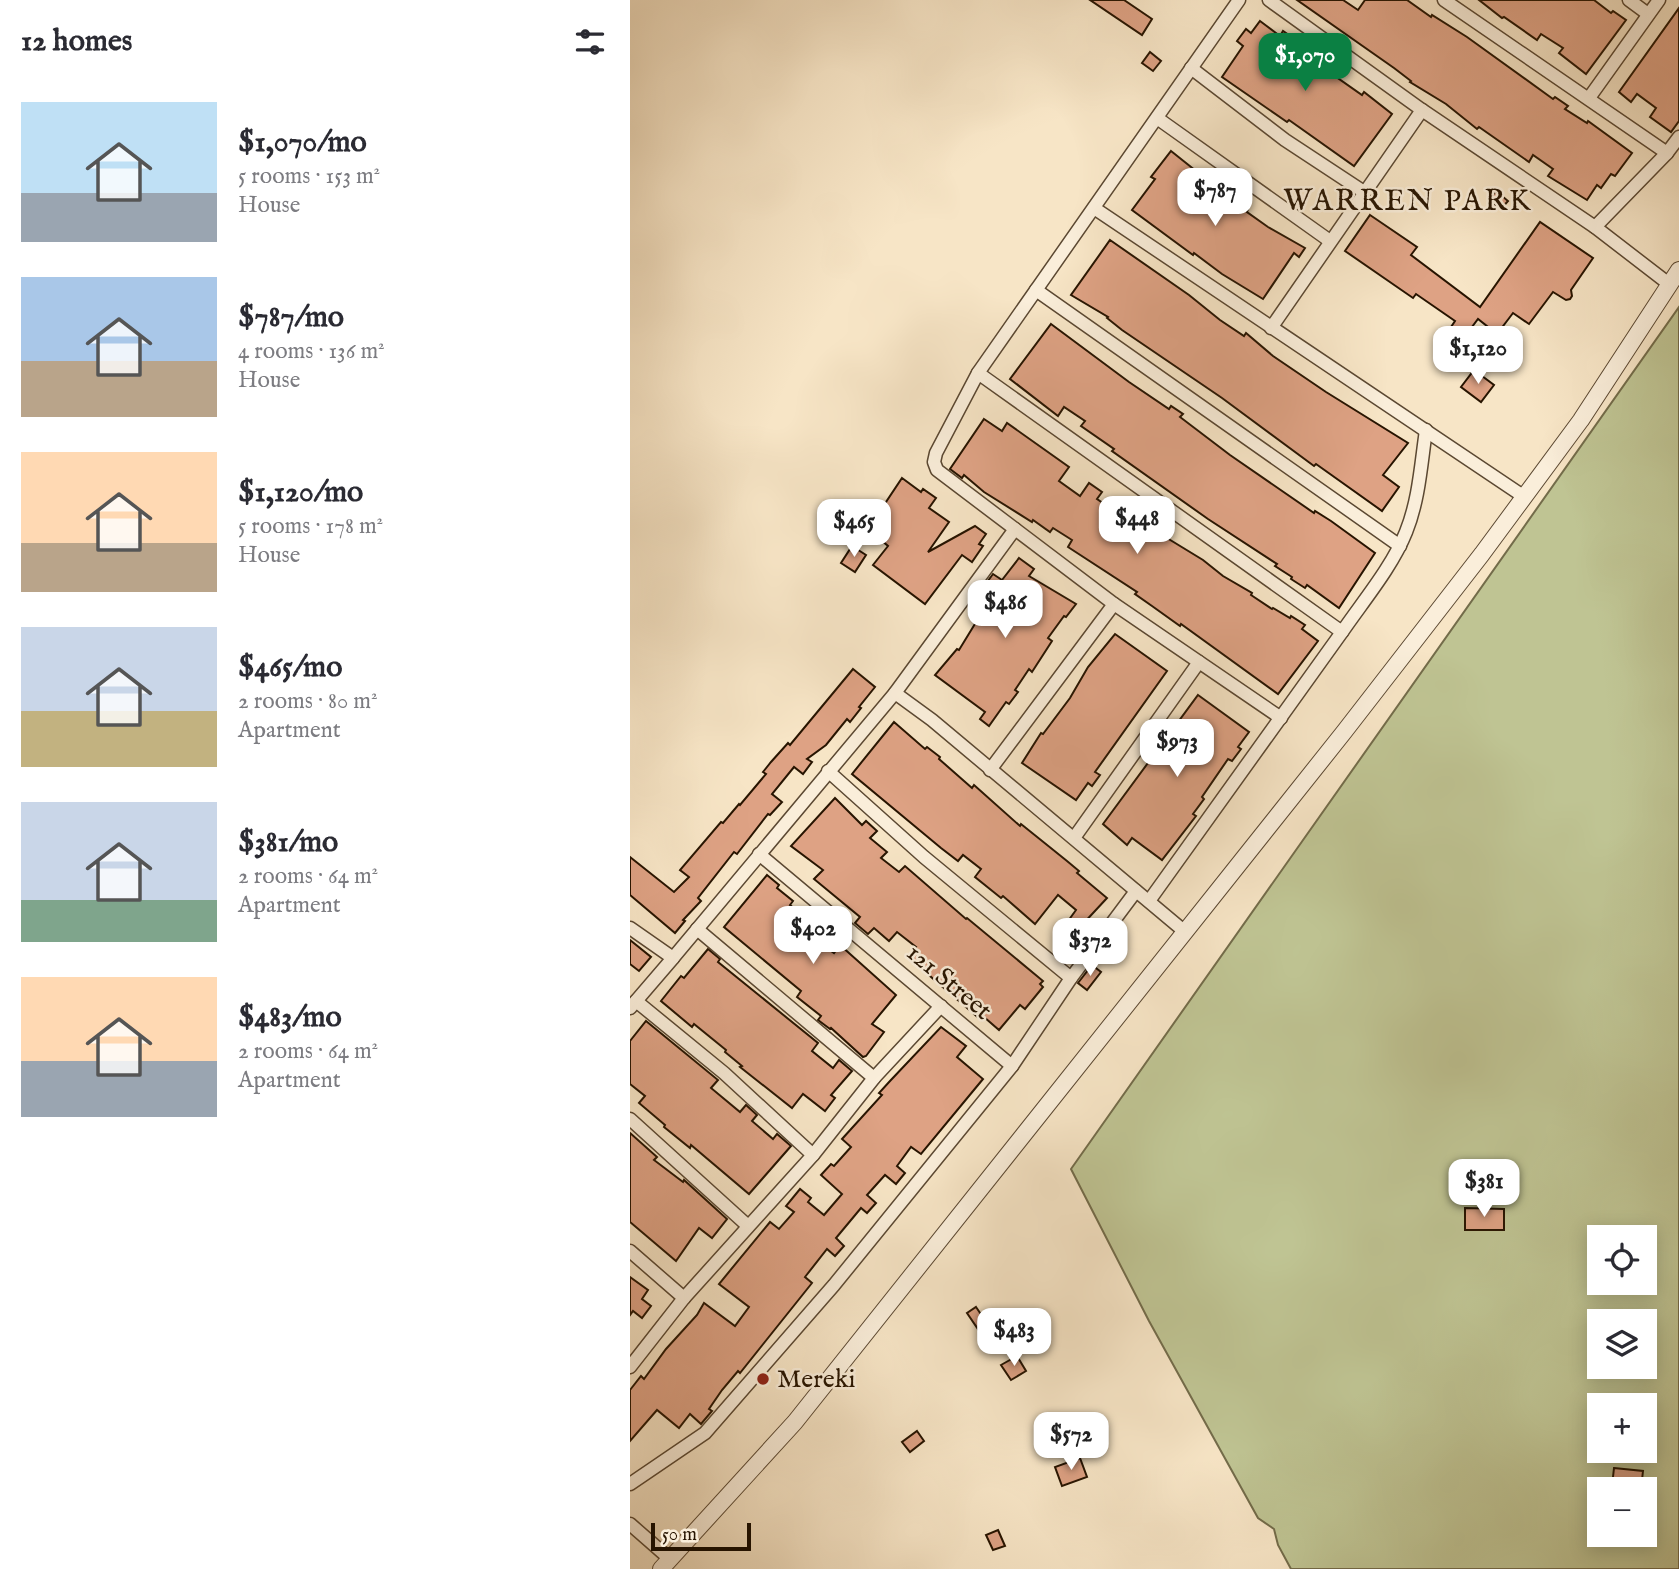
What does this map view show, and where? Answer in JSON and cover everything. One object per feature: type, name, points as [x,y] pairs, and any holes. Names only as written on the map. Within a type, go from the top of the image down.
[{"type":"street","points":[[1239,0],[978,373],[943,439],[934,462],[937,470],[1114,604],[1281,718]]},
{"type":"street","points":[[630,1524],[665,1564],[795,1422],[1353,721],[1482,554],[1581,420],[1674,277],[1422,110],[1269,0]]},
{"type":"street","points":[[1444,0],[1667,153]]},
{"type":"street","points":[[1629,0],[1648,14]]},
{"type":"street","points":[[1589,98],[1659,0]]},
{"type":"street","points":[[1191,68],[1285,140],[1364,192]]},
{"type":"street","points":[[1271,328],[1422,110]]},
{"type":"street","points":[[1157,118],[1330,241]]},
{"type":"street","points":[[1595,227],[1667,153],[1679,137]]},
{"type":"street","points":[[1094,208],[1523,496]]},
{"type":"street","points":[[1036,290],[1400,546]]},
{"type":"street","points":[[978,373],[1342,632]]},
{"type":"street","points":[[1149,901],[1342,632],[1400,546],[1413,508],[1426,430]]},
{"type":"street","points":[[814,1155],[724,1073],[633,1004],[895,693],[1015,529]]},
{"type":"street","points":[[990,770],[1114,604]]},
{"type":"street","points":[[1073,838],[1199,662]]},
{"type":"street","points":[[895,693],[932,720],[1184,931]]},
{"type":"street","points":[[828,771],[924,857],[1070,978]]},
{"type":"street","name":"121 Street","points":[[759,854],[1012,1066]]},
{"type":"street","points":[[630,1484],[705,1433],[834,1285],[1012,1066],[1070,978],[1136,891]]},
{"type":"street","points":[[630,928],[673,958]]},
{"type":"street","points":[[698,929],[874,1078]]},
{"type":"street","points":[[630,1367],[684,1298],[814,1155],[874,1078],[941,1006]]},
{"type":"street","points":[[630,1119],[748,1226]]},
{"type":"street","points":[[630,1251],[684,1298]]},
{"type":"green space","points":[[1679,307],[1679,1569],[1291,1569],[1278,1545],[1274,1529],[1258,1518],[1149,1321],[1071,1169]]},
{"type":"building","points":[[1090,0],[1124,0],[1152,19],[1142,35]]},
{"type":"building","points":[[1297,0],[1343,0],[1358,10],[1365,0],[1407,0],[1467,37],[1553,99],[1555,97],[1568,106],[1565,109],[1587,123],[1588,121],[1632,153],[1615,176],[1611,174],[1601,188],[1597,185],[1587,200],[1548,176],[1553,169],[1533,155],[1529,162],[1479,127],[1477,129],[1446,104],[1410,82]]},
{"type":"building","points":[[1479,0],[1594,0],[1626,20],[1586,74],[1559,53],[1563,48],[1541,34],[1537,40]]},
{"type":"building","points":[[1679,8],[1679,121],[1671,132],[1650,117],[1656,108],[1637,94],[1631,102],[1619,92]]},
{"type":"building","points":[[1260,21],[1280,36],[1283,31],[1296,40],[1293,44],[1325,69],[1362,95],[1364,92],[1392,114],[1354,166],[1222,77],[1243,46],[1237,41],[1246,29],[1251,33]]},
{"type":"building","points":[[1150,52],[1161,61],[1153,71],[1142,63]]},
{"type":"building","points":[[1171,151],[1201,175],[1194,186],[1214,200],[1221,190],[1268,227],[1305,248],[1299,257],[1294,253],[1263,299],[1194,253],[1193,255],[1132,210],[1155,179],[1151,177]]},
{"type":"building","points":[[1496,191],[1508,201],[1501,209],[1489,200]]},
{"type":"building","points":[[1370,215],[1417,247],[1411,255],[1480,307],[1540,222],[1593,258],[1571,290],[1570,299],[1566,300],[1553,292],[1529,324],[1513,313],[1497,334],[1478,319],[1463,339],[1449,330],[1455,321],[1416,294],[1413,298],[1345,251]]},
{"type":"building","points":[[1110,240],[1220,320],[1244,336],[1246,333],[1273,356],[1326,392],[1408,443],[1383,475],[1399,487],[1382,511],[1316,464],[1314,466],[1222,398],[1122,330],[1108,317],[1071,295]]},
{"type":"building","points":[[1051,324],[1129,382],[1169,409],[1171,406],[1183,414],[1180,417],[1230,455],[1375,553],[1339,608],[1307,585],[1305,588],[1291,579],[1292,577],[1275,566],[1277,564],[1112,451],[1114,449],[1081,426],[1085,421],[1064,407],[1058,416],[1010,379]]},
{"type":"building","points":[[1474,356],[1487,365],[1481,374],[1467,365]]},
{"type":"building","points":[[1474,370],[1494,385],[1481,402],[1461,387]]},
{"type":"building","points":[[984,419],[1002,431],[1007,423],[1069,467],[1059,481],[1080,496],[1089,483],[1102,492],[1097,499],[1119,514],[1123,508],[1138,519],[1140,517],[1272,609],[1305,625],[1302,629],[1318,641],[1278,694],[1135,594],[1137,592],[1068,547],[1072,540],[1053,528],[1050,532],[1033,520],[1032,522],[984,492],[964,475],[962,478],[950,469]]},
{"type":"building","points":[[902,478],[921,492],[923,489],[936,498],[929,508],[949,522],[928,552],[975,526],[986,534],[979,544],[983,546],[972,562],[962,555],[925,604],[873,565],[888,546],[868,529]]},
{"type":"building","points":[[852,546],[866,555],[855,572],[841,563]]},
{"type":"building","points":[[1019,558],[1034,569],[1029,576],[1076,604],[1048,638],[1052,641],[1032,672],[1029,669],[1015,690],[1018,692],[1009,704],[1006,702],[989,726],[980,719],[985,712],[935,675],[957,649],[959,650],[992,596],[982,589],[993,574],[1002,580]]},
{"type":"building","points":[[1115,634],[1167,671],[1095,772],[1100,775],[1092,786],[1088,783],[1076,800],[1022,763],[1041,733],[1043,734],[1070,698],[1088,667]]},
{"type":"building","points":[[853,669],[875,687],[859,707],[861,708],[850,722],[847,719],[826,745],[807,759],[812,762],[803,774],[794,767],[772,794],[782,802],[768,814],[737,854],[734,852],[698,898],[701,901],[675,933],[630,895],[630,857],[674,892],[689,877],[680,870],[721,822],[740,805],[766,774],[763,772],[771,762],[788,743],[790,745]]},
{"type":"building","points":[[1198,695],[1249,732],[1238,747],[1241,749],[1232,761],[1228,759],[1202,797],[1204,799],[1193,814],[1196,816],[1162,860],[1132,838],[1127,845],[1103,824]]},
{"type":"building","points":[[894,722],[925,749],[927,747],[940,757],[939,759],[972,788],[974,785],[1020,826],[1021,824],[1067,861],[1107,898],[1081,926],[1083,928],[1075,937],[1063,928],[1076,910],[1058,895],[1035,924],[1003,896],[1001,898],[975,877],[981,869],[963,855],[958,861],[852,774]]},
{"type":"building","points":[[835,798],[862,825],[866,821],[877,831],[870,838],[887,852],[881,858],[899,872],[905,866],[1043,981],[1040,984],[1043,987],[1025,1009],[1020,1005],[999,1030],[984,1017],[981,1020],[908,957],[916,947],[897,932],[889,941],[874,928],[868,934],[855,923],[860,917],[814,879],[823,870],[791,846]]},
{"type":"building","points":[[767,875],[779,885],[777,888],[793,901],[790,905],[808,920],[814,914],[825,924],[814,938],[834,953],[840,945],[896,995],[872,1024],[884,1032],[866,1056],[863,1057],[818,1020],[821,1016],[797,997],[801,991],[724,927]]},
{"type":"building","points":[[630,940],[651,957],[639,971],[630,964]]},
{"type":"building","points":[[708,949],[720,959],[718,962],[818,1043],[812,1051],[833,1068],[839,1060],[852,1071],[831,1095],[835,1098],[825,1111],[803,1094],[792,1108],[740,1067],[742,1066],[725,1052],[726,1050],[694,1024],[692,1027],[661,1001]]},
{"type":"building","points":[[1092,965],[1101,972],[1087,990],[1078,983]]},
{"type":"building","points":[[646,1021],[718,1080],[711,1088],[740,1112],[746,1105],[757,1115],[752,1121],[773,1139],[777,1134],[791,1146],[749,1194],[691,1145],[690,1148],[664,1127],[665,1125],[639,1103],[645,1096],[630,1084],[630,1041]]},
{"type":"building","points":[[941,1027],[966,1046],[957,1057],[983,1079],[921,1154],[911,1147],[897,1166],[905,1173],[896,1184],[885,1175],[867,1195],[876,1203],[867,1213],[861,1208],[836,1238],[844,1246],[835,1256],[827,1249],[805,1277],[812,1283],[740,1373],[738,1371],[722,1390],[709,1409],[712,1411],[701,1424],[690,1414],[679,1428],[657,1410],[630,1441],[630,1390],[641,1376],[644,1379],[704,1303],[735,1326],[749,1307],[719,1284],[770,1222],[779,1229],[794,1212],[786,1206],[800,1189],[811,1198],[808,1202],[824,1215],[842,1194],[821,1175],[831,1164],[834,1166],[851,1147],[842,1139],[882,1095],[879,1093]]},
{"type":"building","points":[[630,1133],[657,1157],[654,1160],[683,1182],[684,1180],[727,1219],[712,1238],[699,1228],[676,1261],[630,1222]]},
{"type":"building","points":[[1465,1208],[1504,1209],[1504,1230],[1465,1230]]},
{"type":"building","points":[[630,1277],[648,1290],[642,1299],[651,1306],[642,1318],[633,1311],[630,1315]]},
{"type":"building","points":[[976,1307],[991,1329],[982,1335],[967,1313]]},
{"type":"building","points":[[1017,1356],[1026,1371],[1011,1380],[1001,1365]]},
{"type":"building","points":[[917,1431],[924,1441],[910,1452],[902,1442]]},
{"type":"building","points":[[1080,1458],[1087,1477],[1062,1486],[1055,1467]]},
{"type":"building","points":[[1614,1468],[1643,1471],[1642,1477],[1613,1477]]},
{"type":"building","points":[[998,1530],[1005,1546],[993,1550],[986,1535]]},
{"type":"place","name":"Mereki","points":[[763,1379]]},
{"type":"district","name":"WARREN PARK","points":[[1408,202]]}]
